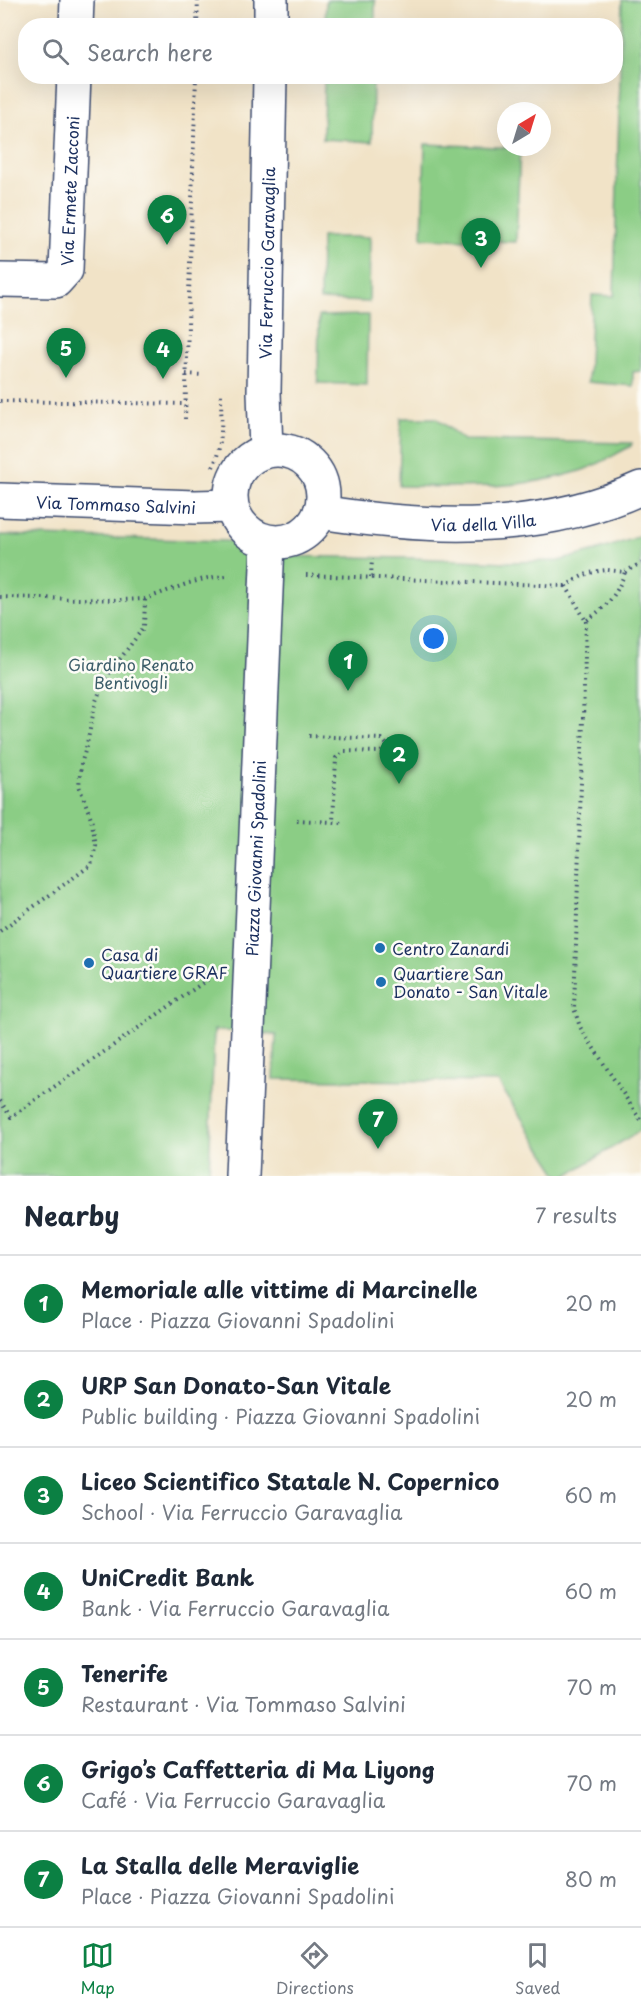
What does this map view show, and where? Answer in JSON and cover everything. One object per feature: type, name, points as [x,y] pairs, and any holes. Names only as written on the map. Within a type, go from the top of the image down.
[{"type":"street","points":[[76,18],[77,0]]},
{"type":"street","points":[[271,0],[271,18]]},
{"type":"street","name":"Via Ermete Zacconi","points":[[0,280],[56,281],[66,270],[74,84]]},
{"type":"street","name":"Via Ferruccio Garavaglia","points":[[266,451],[264,392],[270,84]]},
{"type":"street","points":[[266,451],[290,452],[311,465],[322,487],[323,500],[314,523],[293,539],[268,542],[246,530],[231,506],[234,480],[241,467],[252,457],[266,451]]},
{"type":"street","name":"Via della Villa","points":[[320,512],[410,524],[520,523],[604,503],[641,488]]},
{"type":"street","name":"Via Tommaso Salvini","points":[[0,500],[195,507],[231,506]]},
{"type":"street","name":"Piazza Giovanni Spadolini","points":[[242,1176],[268,542]]},
{"type":"path","points":[[197,18],[198,0]]},
{"type":"path","points":[[185,419],[196,84]]},
{"type":"path","points":[[186,374],[202,375]]},
{"type":"path","points":[[0,401],[186,404]]},
{"type":"path","points":[[641,562],[625,572],[593,571],[566,585],[586,621],[574,1008],[580,1027],[641,1121]]},
{"type":"path","points":[[586,621],[610,602],[619,590],[625,572]]},
{"type":"path","points":[[0,931],[91,865],[96,845],[91,818],[79,786],[81,764],[96,701],[105,680],[144,627],[145,599]]},
{"type":"path","points":[[309,736],[381,739],[388,746],[381,752],[344,751],[336,758],[333,822]]},
{"type":"path","points":[[306,821],[342,823]]},
{"type":"path","points":[[0,1101],[11,1117],[215,974],[249,976]]},
{"type":"green space","points":[[326,0],[375,0],[375,18],[325,18]]},
{"type":"green space","points":[[622,0],[641,0],[641,371],[633,372],[633,386],[588,382],[592,295],[614,296],[620,84],[623,84]]},
{"type":"green space","points":[[324,84],[373,84],[372,142],[323,139]]},
{"type":"green space","points":[[425,144],[497,147],[497,156],[520,156],[516,242],[422,238]]},
{"type":"green space","points":[[321,237],[370,237],[369,302],[320,300]]},
{"type":"green space","points":[[368,315],[367,385],[318,383],[319,316]]},
{"type":"green space","points":[[401,418],[436,418],[464,440],[632,443],[631,446],[591,467],[555,478],[511,485],[399,486]]},
{"type":"green space","name":"Giardino Renato Bentivogli","points":[[0,535],[226,541],[233,542],[250,554],[267,556],[506,562],[558,561],[641,536],[641,1130],[566,1176],[559,1176],[498,1082],[274,1079],[276,1035],[214,1030],[209,1176],[0,1176]]},
{"type":"place","name":"Grigo’s Caffetteria di Ma Liyong","points":[[167,245]]},
{"type":"place","name":"Liceo Scientifico Statale N. Copernico","points":[[481,268]]},
{"type":"place","name":"Tenerife","points":[[66,378]]},
{"type":"place","name":"UniCredit Bank","points":[[163,379]]},
{"type":"place","name":"Memoriale alle vittime di Marcinelle","points":[[348,691]]},
{"type":"place","name":"URP San Donato-San Vitale","points":[[399,784]]},
{"type":"place","name":"Centro Zanardi","points":[[380,948]]},
{"type":"place","name":"Casa di Quartiere GRAF","points":[[89,963]]},
{"type":"place","name":"Quartiere San Donato - San Vitale","points":[[381,982]]},
{"type":"place","name":"La Stalla delle Meraviglie","points":[[378,1149]]}]
